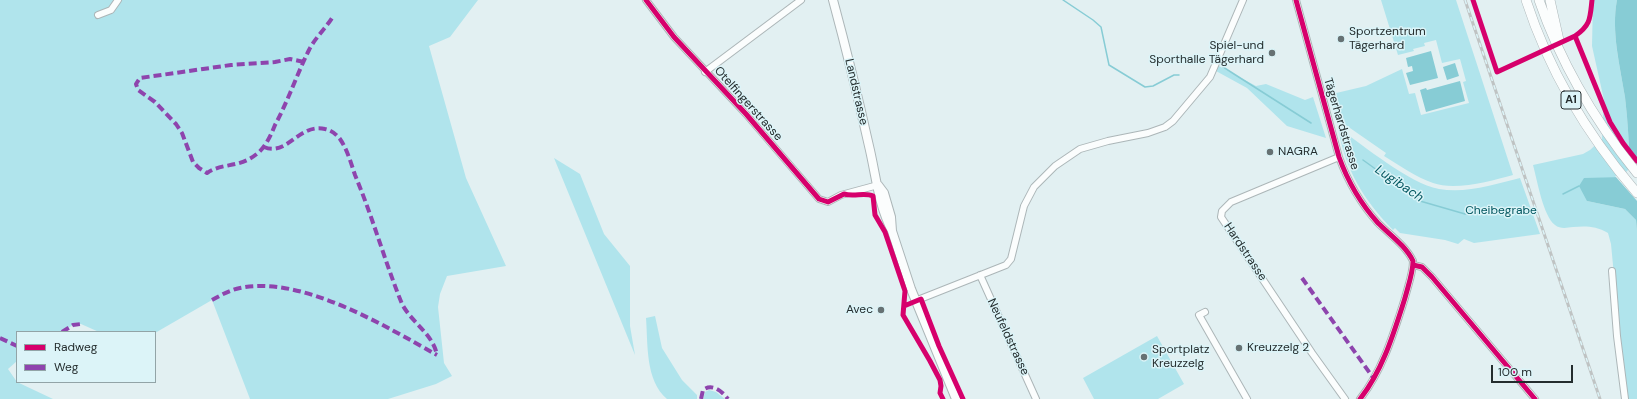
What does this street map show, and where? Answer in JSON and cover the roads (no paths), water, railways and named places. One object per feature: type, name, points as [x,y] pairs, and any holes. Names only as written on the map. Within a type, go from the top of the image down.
[{"type":"highway","name":"A1","points":[[1526,0],[1544,47],[1565,89],[1595,139],[1637,193]]},
{"type":"highway","name":"A1","points":[[1539,0],[1562,57],[1590,107],[1637,173]]},
{"type":"highway","points":[[1550,0],[1562,57]]},
{"type":"main road","name":"Landstrasse","points":[[833,0],[850,64],[878,185],[878,197],[885,218],[892,231],[916,301],[956,399]]},
{"type":"street","points":[[98,15],[110,10],[118,0]]},
{"type":"street","name":"Otelfingerstrasse","points":[[646,0],[674,37],[705,72],[746,114],[822,201],[830,202],[841,195],[878,185]]},
{"type":"street","points":[[705,72],[802,0]]},
{"type":"street","points":[[916,301],[1006,265],[1009,262],[1019,230],[1024,206],[1030,192],[1056,166],[1069,156],[1090,146],[1148,133],[1165,127],[1182,112],[1210,78],[1243,0]]},
{"type":"street","name":"Tägerhardstrasse","points":[[1296,0],[1339,157],[1348,180],[1359,200],[1378,223],[1411,256],[1413,265],[1422,267],[1432,277],[1535,399]]},
{"type":"street","name":"Hardstrasse","points":[[1339,157],[1230,202],[1222,211],[1221,217],[1312,353],[1345,399]]},
{"type":"street","points":[[1360,399],[1374,379],[1385,354],[1397,323],[1413,265]]},
{"type":"street","points":[[1612,271],[1617,336],[1625,399]]},
{"type":"street","name":"Neufeldstrasse","points":[[980,275],[1036,399]]},
{"type":"street","points":[[1205,312],[1199,315],[1247,399]]},
{"type":"waterway","name":"Lugibach","points":[[1063,0],[1101,27],[1109,65],[1145,87],[1153,86],[1174,75],[1179,75]]},
{"type":"waterway","name":"Lugibach","points":[[1223,67],[1311,123]]},
{"type":"waterway","name":"Lugibach","points":[[1363,160],[1420,201],[1465,214],[1506,209]]},
{"type":"waterway","name":"Lugibach","points":[[1563,194],[1579,186]]},
{"type":"railway","points":[[1465,0],[1600,399]]},
{"type":"place","name":"Sportzentrum Tägerhard","points":[[1341,39]]},
{"type":"place","name":"Spiel-und Sporthalle Tägerhard","points":[[1272,53]]},
{"type":"place","name":"NAGRA","points":[[1270,152]]},
{"type":"place","name":"Avec","points":[[881,310]]},
{"type":"place","name":"Kreuzzelg 2","points":[[1239,348]]},
{"type":"place","name":"Sportplatz Kreuzzelg","points":[[1144,357]]},
{"type":"park label","name":"Cheibegrabe","points":[[1501,211]]}]
